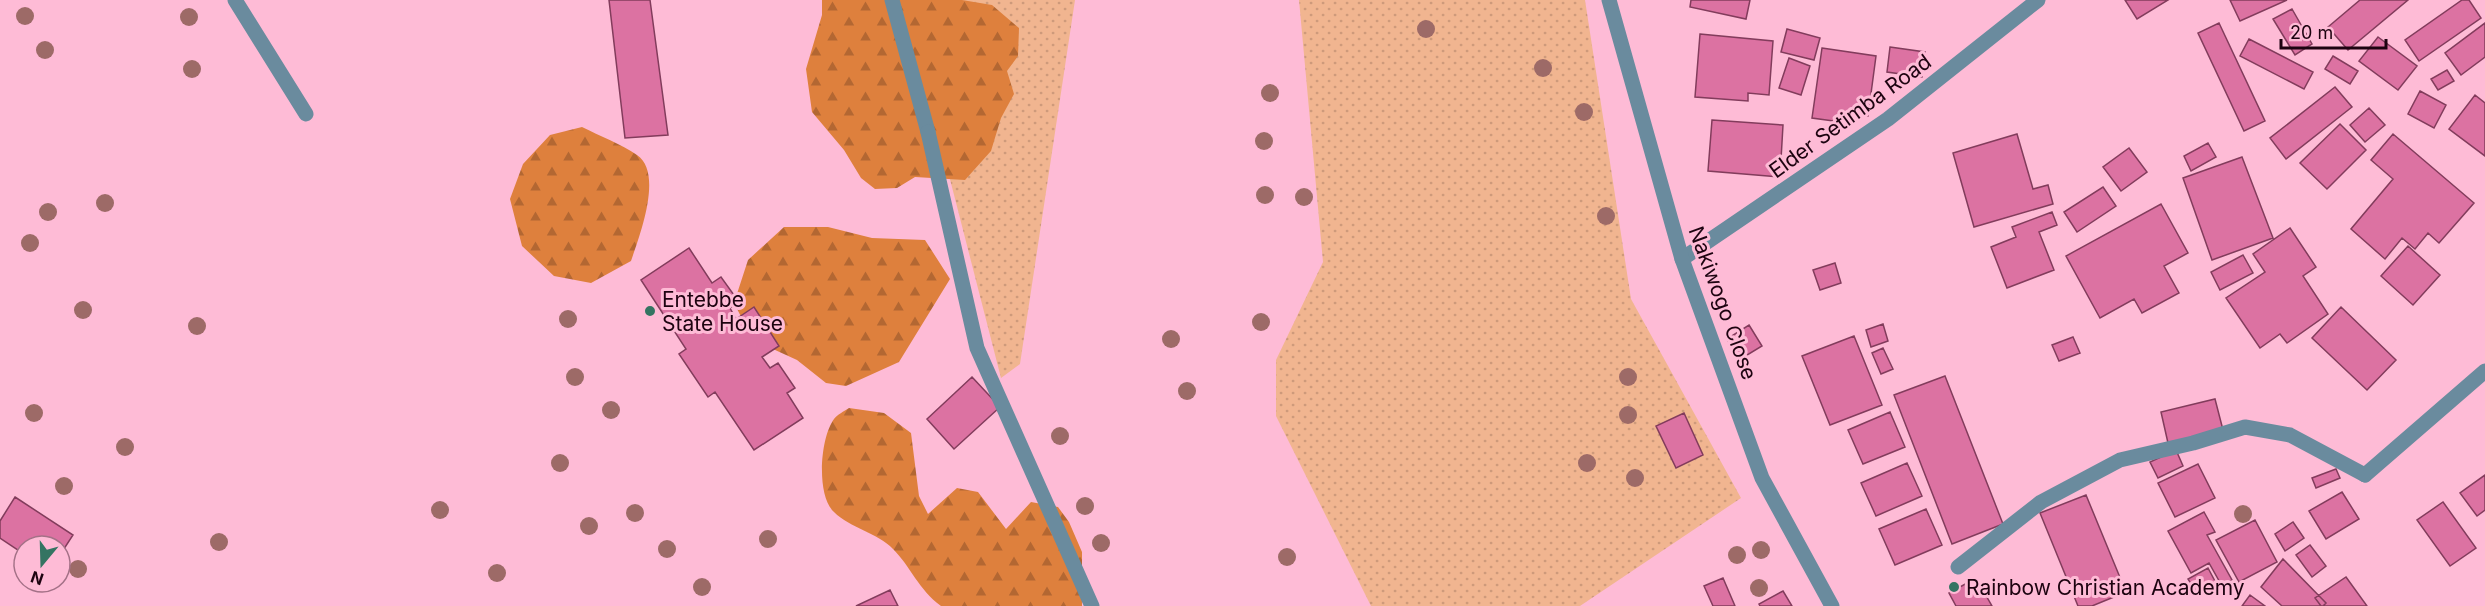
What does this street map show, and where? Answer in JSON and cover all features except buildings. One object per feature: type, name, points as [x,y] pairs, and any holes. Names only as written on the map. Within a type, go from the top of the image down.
[{"type":"street","points":[[235,0],[306,114]]},
{"type":"street","points":[[892,0],[928,132],[977,348],[1092,606]]},
{"type":"street","name":"Nakiwogo Close","points":[[1609,0],[1682,259],[1762,478],[1832,606]]},
{"type":"street","name":"Elder Setimba Road","points":[[1682,259],[1888,119],[2038,0]]},
{"type":"street","points":[[1958,567],[2041,502],[2120,460],[2193,443],[2245,427],[2290,435],[2365,475],[2485,371]]},
{"type":"shaded area","points":[[904,0],[1075,0],[1020,364],[1001,378]]},
{"type":"shaded area","points":[[1299,0],[1585,0],[1631,299],[1741,498],[1580,606],[1371,606],[1276,416],[1276,360],[1323,262]]},
{"type":"green space","points":[[822,0],[962,0],[992,5],[1019,28],[1018,56],[1007,71],[1014,94],[1001,118],[991,151],[965,180],[915,177],[897,188],[875,189],[861,178],[844,150],[812,112],[806,69],[822,15]]},
{"type":"green space","points":[[582,127],[637,155],[645,164],[649,176],[644,222],[631,261],[591,283],[554,276],[522,246],[510,199],[523,164],[550,135]]},
{"type":"green space","points":[[784,227],[828,227],[872,238],[925,240],[950,279],[899,362],[846,386],[826,383],[797,360],[753,340],[734,303],[748,260]]},
{"type":"green space","points":[[849,408],[884,413],[911,433],[919,496],[928,514],[957,488],[978,492],[1006,529],[1031,502],[1058,507],[1069,522],[1082,552],[1082,606],[941,606],[920,585],[887,543],[841,518],[828,504],[822,481],[826,439],[834,419]]},
{"type":"place","name":"Entebbe State House","points":[[650,311]]},
{"type":"place","name":"Rainbow Christian Academy","points":[[1954,587]]}]
